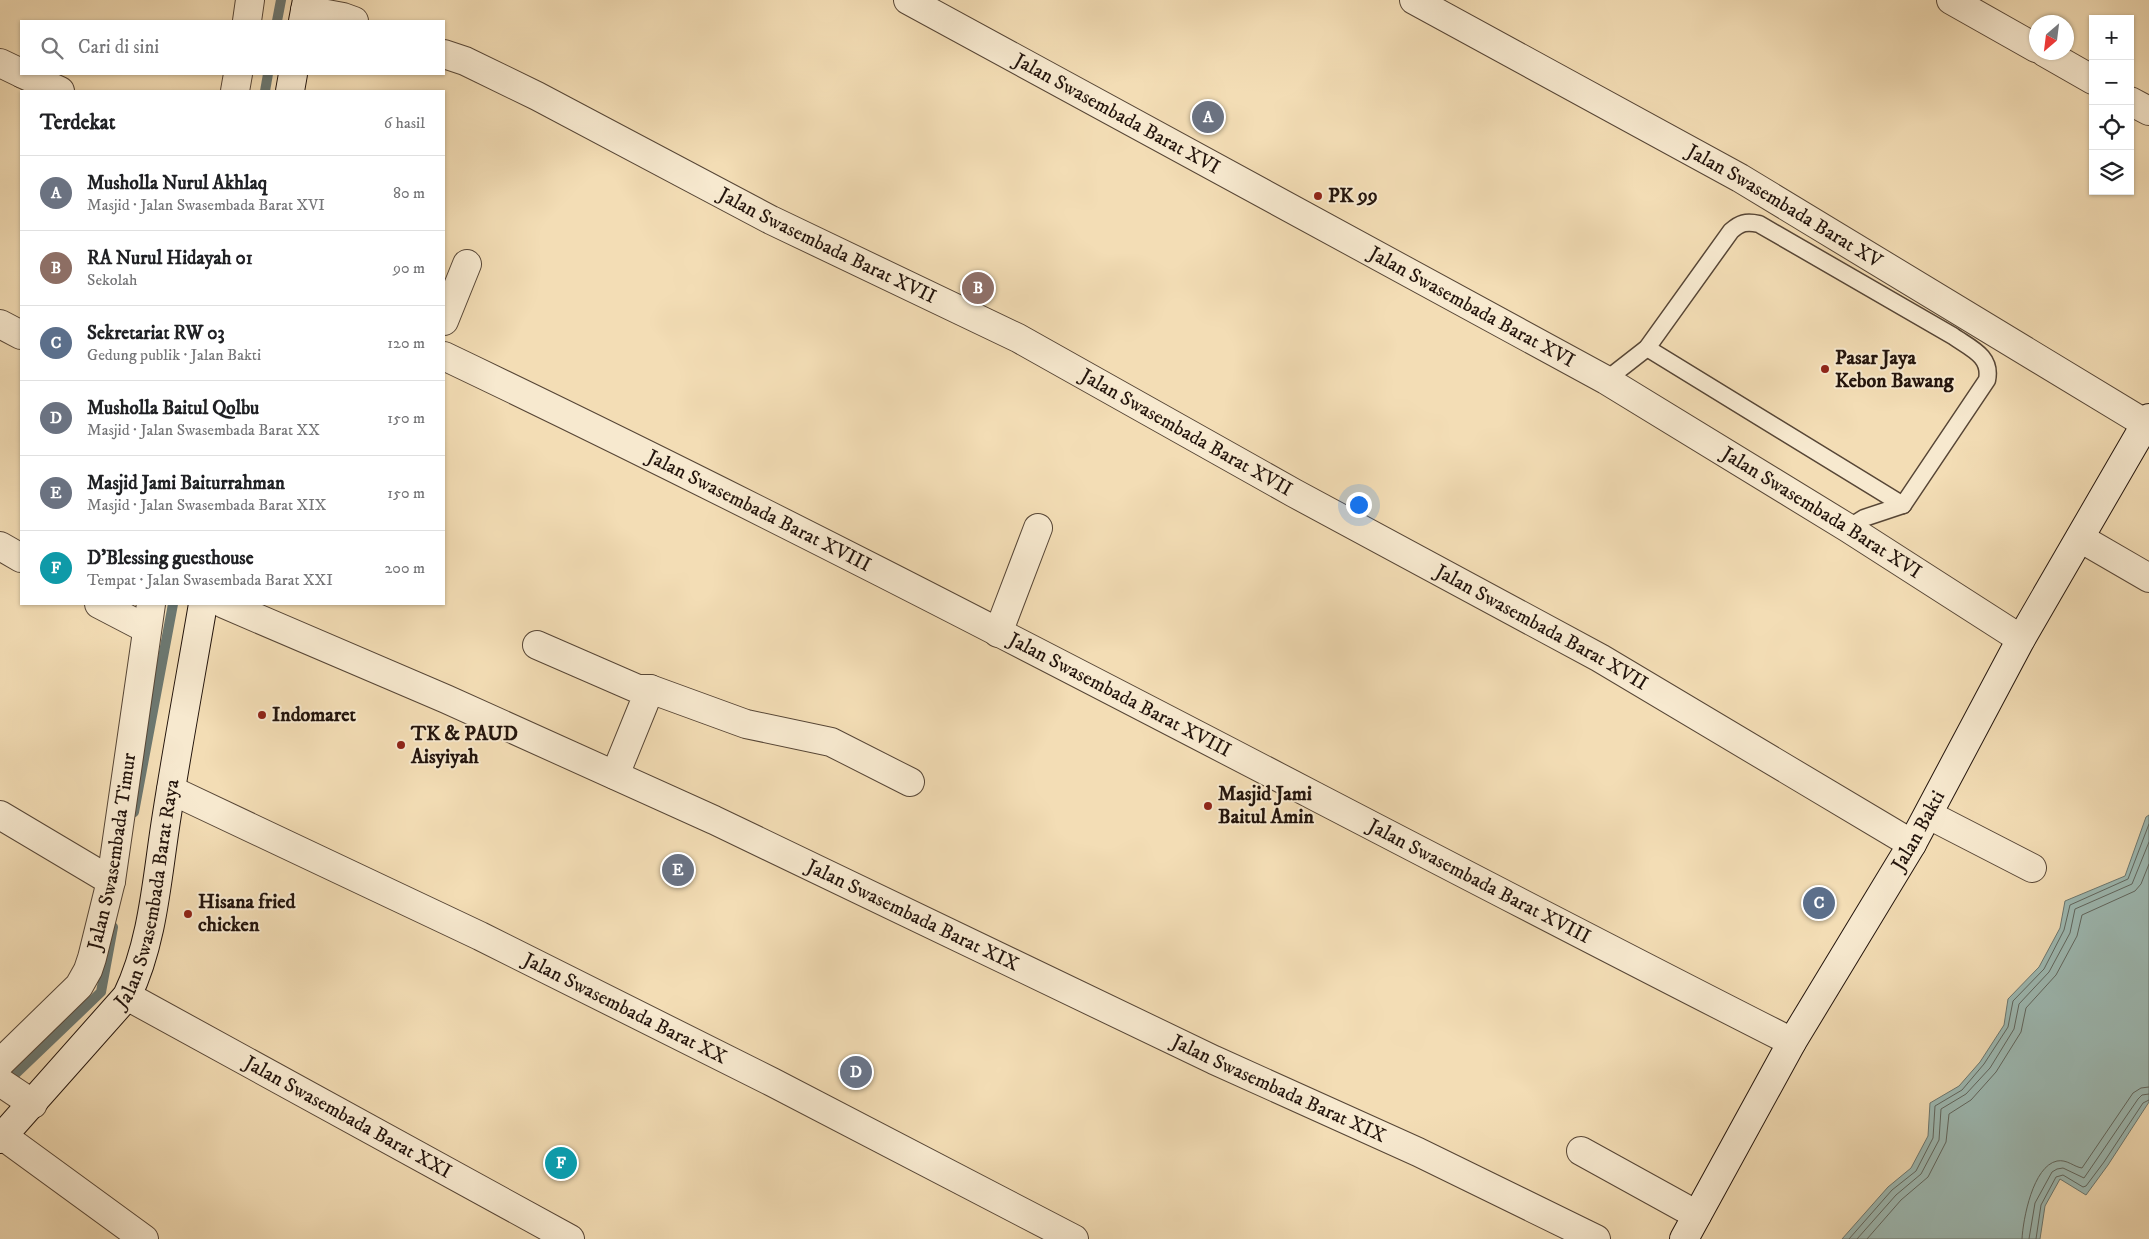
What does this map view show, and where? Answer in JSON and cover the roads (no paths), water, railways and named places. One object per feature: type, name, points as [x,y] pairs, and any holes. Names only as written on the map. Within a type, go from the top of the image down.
[{"type":"street","points":[[247,20],[250,0]]},
{"type":"street","name":"Jalan Swasembada Barat XVI","points":[[908,0],[1606,380],[1848,528],[2021,639]]},
{"type":"street","name":"Jalan Swasembada Barat XV","points":[[1414,0],[1740,178],[2002,337],[2148,421]]},
{"type":"street","points":[[1951,0],[2029,44]]},
{"type":"street","points":[[305,10],[350,20]]},
{"type":"street","name":"Jalan Swasembada Barat XVII","points":[[445,54],[465,61],[537,96],[771,220],[1018,338],[1294,493],[1600,658],[1912,844]]},
{"type":"street","points":[[2058,60],[2089,78]]},
{"type":"street","points":[[0,63],[20,72]]},
{"type":"street","points":[[26,75],[58,90]]},
{"type":"street","points":[[235,90],[238,75]]},
{"type":"street","points":[[290,90],[294,75]]},
{"type":"street","points":[[2134,103],[2149,111]]},
{"type":"street","points":[[445,319],[467,264]]},
{"type":"street","points":[[0,324],[20,334]]},
{"type":"street","name":"Jalan Swasembada Barat XVIII","points":[[445,356],[616,440],[998,633],[1792,1042]]},
{"type":"street","name":"Jalan Bakti","points":[[1684,1239],[1792,1042],[1912,844],[2021,639],[2148,421]]},
{"type":"street","points":[[998,633],[1038,528]]},
{"type":"street","points":[[2080,538],[2149,578]]},
{"type":"street","points":[[0,546],[20,557]]},
{"type":"street","points":[[103,605],[149,617]]},
{"type":"street","name":"Jalan Swasembada Barat Raya","points":[[1,1138],[30,1102],[127,996],[136,977],[146,947],[170,790],[203,605]]},
{"type":"street","name":"Jalan Swasembada Barat XIX","points":[[226,605],[446,699],[714,820],[1214,1060],[1418,1152],[1596,1239]]},
{"type":"street","name":"Jalan Swasembada Timur","points":[[0,1063],[79,986],[88,970],[111,880],[149,617]]},
{"type":"street","points":[[537,645],[638,689],[650,689],[746,724],[831,742],[910,782]]},
{"type":"street","points":[[616,775],[650,689]]},
{"type":"street","name":"Jalan Swasembada Barat XX","points":[[170,790],[480,936],[772,1082],[1074,1239]]},
{"type":"street","points":[[0,815],[111,880]]},
{"type":"street","points":[[1928,815],[2032,868]]},
{"type":"street","name":"Jalan Swasembada Barat XXI","points":[[127,996],[570,1239]]},
{"type":"street","points":[[0,1082],[30,1102]]},
{"type":"street","points":[[1,1138],[144,1239]]},
{"type":"street","points":[[1581,1151],[1697,1214]]},
{"type":"lane","points":[[1606,380],[1647,348],[1730,231],[1740,223],[1759,224],[1953,336],[1984,357],[1989,369],[1987,380],[1903,504],[1864,518],[1848,528]]},
{"type":"lane","points":[[1986,363],[2002,337]]},
{"type":"lane","points":[[1647,348],[1903,504]]},
{"type":"water","points":[[2149,815],[2149,1102],[2108,1165],[2086,1195],[2060,1179],[2045,1206],[2040,1239],[1842,1239],[1888,1187],[1911,1168],[1928,1136],[1930,1103],[1959,1086],[1980,1062],[2004,1025],[2008,999],[2039,967],[2060,928],[2065,901],[2125,876],[2146,817]]},
{"type":"waterway","points":[[277,20],[281,0]]},
{"type":"waterway","points":[[265,90],[268,75]]},
{"type":"waterway","points":[[134,812],[173,605]]},
{"type":"waterway","points":[[6,1083],[101,992],[113,927]]},
{"type":"place","name":"Musholla Nurul Akhlaq","points":[[1208,117]]},
{"type":"place","name":"PK 99","points":[[1318,196]]},
{"type":"place","name":"RA Nurul Hidayah 01","points":[[978,288]]},
{"type":"place","name":"Pasar Jaya Kebon Bawang","points":[[1825,369]]},
{"type":"place","name":"Indomaret","points":[[262,715]]},
{"type":"place","name":"TK & PAUD Aisyiyah","points":[[401,745]]},
{"type":"place","name":"Masjid Jami Baitul Amin","points":[[1208,806]]},
{"type":"place","name":"Masjid Jami Baiturrahman","points":[[678,870]]},
{"type":"place","name":"Sekretariat RW 03","points":[[1819,903]]},
{"type":"place","name":"Hisana fried chicken","points":[[188,914]]},
{"type":"place","name":"Musholla Baitul Qolbu","points":[[856,1072]]},
{"type":"place","name":"D'Blessing guesthouse","points":[[561,1163]]}]
